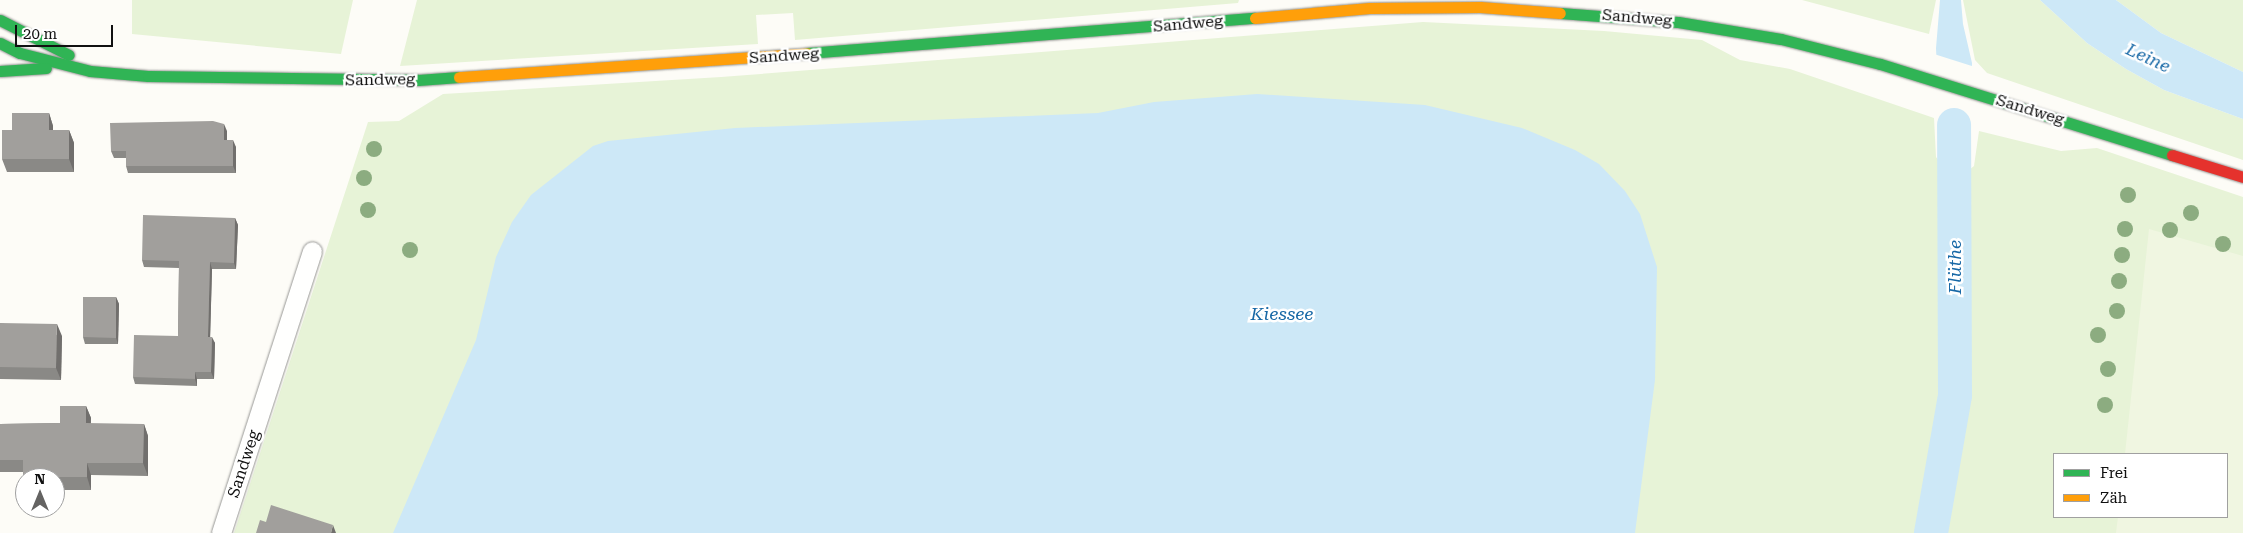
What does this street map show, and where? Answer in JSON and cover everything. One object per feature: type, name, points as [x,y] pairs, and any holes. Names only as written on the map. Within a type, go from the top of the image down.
[{"type":"street","name":"Sandweg","points":[[0,43],[20,54],[66,67],[112,72],[312,80],[424,79],[1009,40],[1370,8],[1480,7],[1721,27],[1904,72],[1986,96],[2243,178]]},
{"type":"street","name":"Sandweg","points":[[0,20],[76,59],[112,72]]},
{"type":"street","points":[[0,71],[66,67]]},
{"type":"lane","name":"Sandweg","points":[[221,533],[312,252]]},
{"type":"green space","points":[[132,0],[353,0],[341,54],[132,34]]},
{"type":"green space","points":[[417,0],[1239,0],[1238,3],[795,40],[793,13],[756,15],[758,44],[400,66]]},
{"type":"green space","points":[[1802,0],[1936,0],[1929,34]]},
{"type":"green space","points":[[1963,0],[2040,0],[2087,43],[2126,69],[2164,90],[2243,119],[2243,160],[1987,73],[1975,60]]},
{"type":"green space","points":[[2116,0],[2243,0],[2243,72],[2161,33]]},
{"type":"green space","points":[[1423,22],[1604,31],[1702,40],[1740,60],[1790,69],[1934,118],[1936,157],[1949,174],[1963,175],[1974,166],[1979,131],[2061,151],[2097,148],[2243,197],[2243,529],[2240,533],[234,533],[368,122],[399,121],[443,94],[721,77]]},
{"type":"green space","points":[[2149,229],[2243,256],[2243,533],[2116,533],[2118,518],[2228,518],[2228,453],[2125,453]]},
{"type":"water","points":[[1940,0],[1961,0],[1963,24],[1972,63],[1970,146],[1964,168],[1955,172],[1952,170],[1940,142],[1936,48]]},
{"type":"water","name":"Leine","points":[[2040,0],[2116,0],[2161,33],[2243,72],[2243,119],[2164,90],[2126,69],[2087,43]]},
{"type":"water","name":"Kiessee","points":[[1257,94],[1425,105],[1522,128],[1575,150],[1599,164],[1625,191],[1640,214],[1657,267],[1655,380],[1635,533],[393,533],[476,340],[496,257],[512,222],[531,195],[593,146],[608,141],[735,128],[1098,113],[1154,102]]},
{"type":"pier","points":[[1934,54],[1975,67],[1973,130],[1936,119]]},
{"type":"building","points":[[12,113],[49,113],[49,130],[69,130],[69,159],[2,159],[2,130],[12,130]]},
{"type":"building","points":[[213,121],[224,124],[224,140],[233,140],[233,166],[126,166],[126,151],[111,151],[110,123]]},
{"type":"building","points":[[143,215],[235,218],[234,263],[210,262],[208,337],[212,337],[211,372],[195,372],[195,379],[133,377],[134,335],[178,336],[179,261],[142,260]]},
{"type":"building","points":[[83,297],[116,297],[116,338],[83,337]]},
{"type":"building","points":[[0,323],[57,324],[56,368],[0,367]]},
{"type":"building","points":[[60,406],[86,406],[86,423],[144,424],[143,463],[87,463],[87,477],[65,477],[65,468],[23,468],[23,460],[0,460],[0,424],[60,423]]},
{"type":"building","points":[[271,505],[333,525],[331,533],[256,533],[260,520],[266,522]]},
{"type":"waterway","name":"Flüthe","points":[[1931,533],[1955,395],[1954,125]]},
{"type":"traffic: fast","points":[[1560,13],[1678,22],[1781,39],[1880,64],[2172,155]]},
{"type":"traffic: fast","points":[[807,53],[1255,18]]},
{"type":"traffic: fast","points":[[0,20],[69,55]]},
{"type":"traffic: fast","points":[[0,43],[20,53],[90,71],[148,76],[418,80],[459,77]]},
{"type":"traffic: fast","points":[[0,71],[46,68]]},
{"type":"traffic: slow","points":[[1255,18],[1370,8],[1480,7],[1560,13]]},
{"type":"traffic: slow","points":[[459,77],[807,53]]},
{"type":"traffic: jam","points":[[2172,155],[2243,177]]}]
